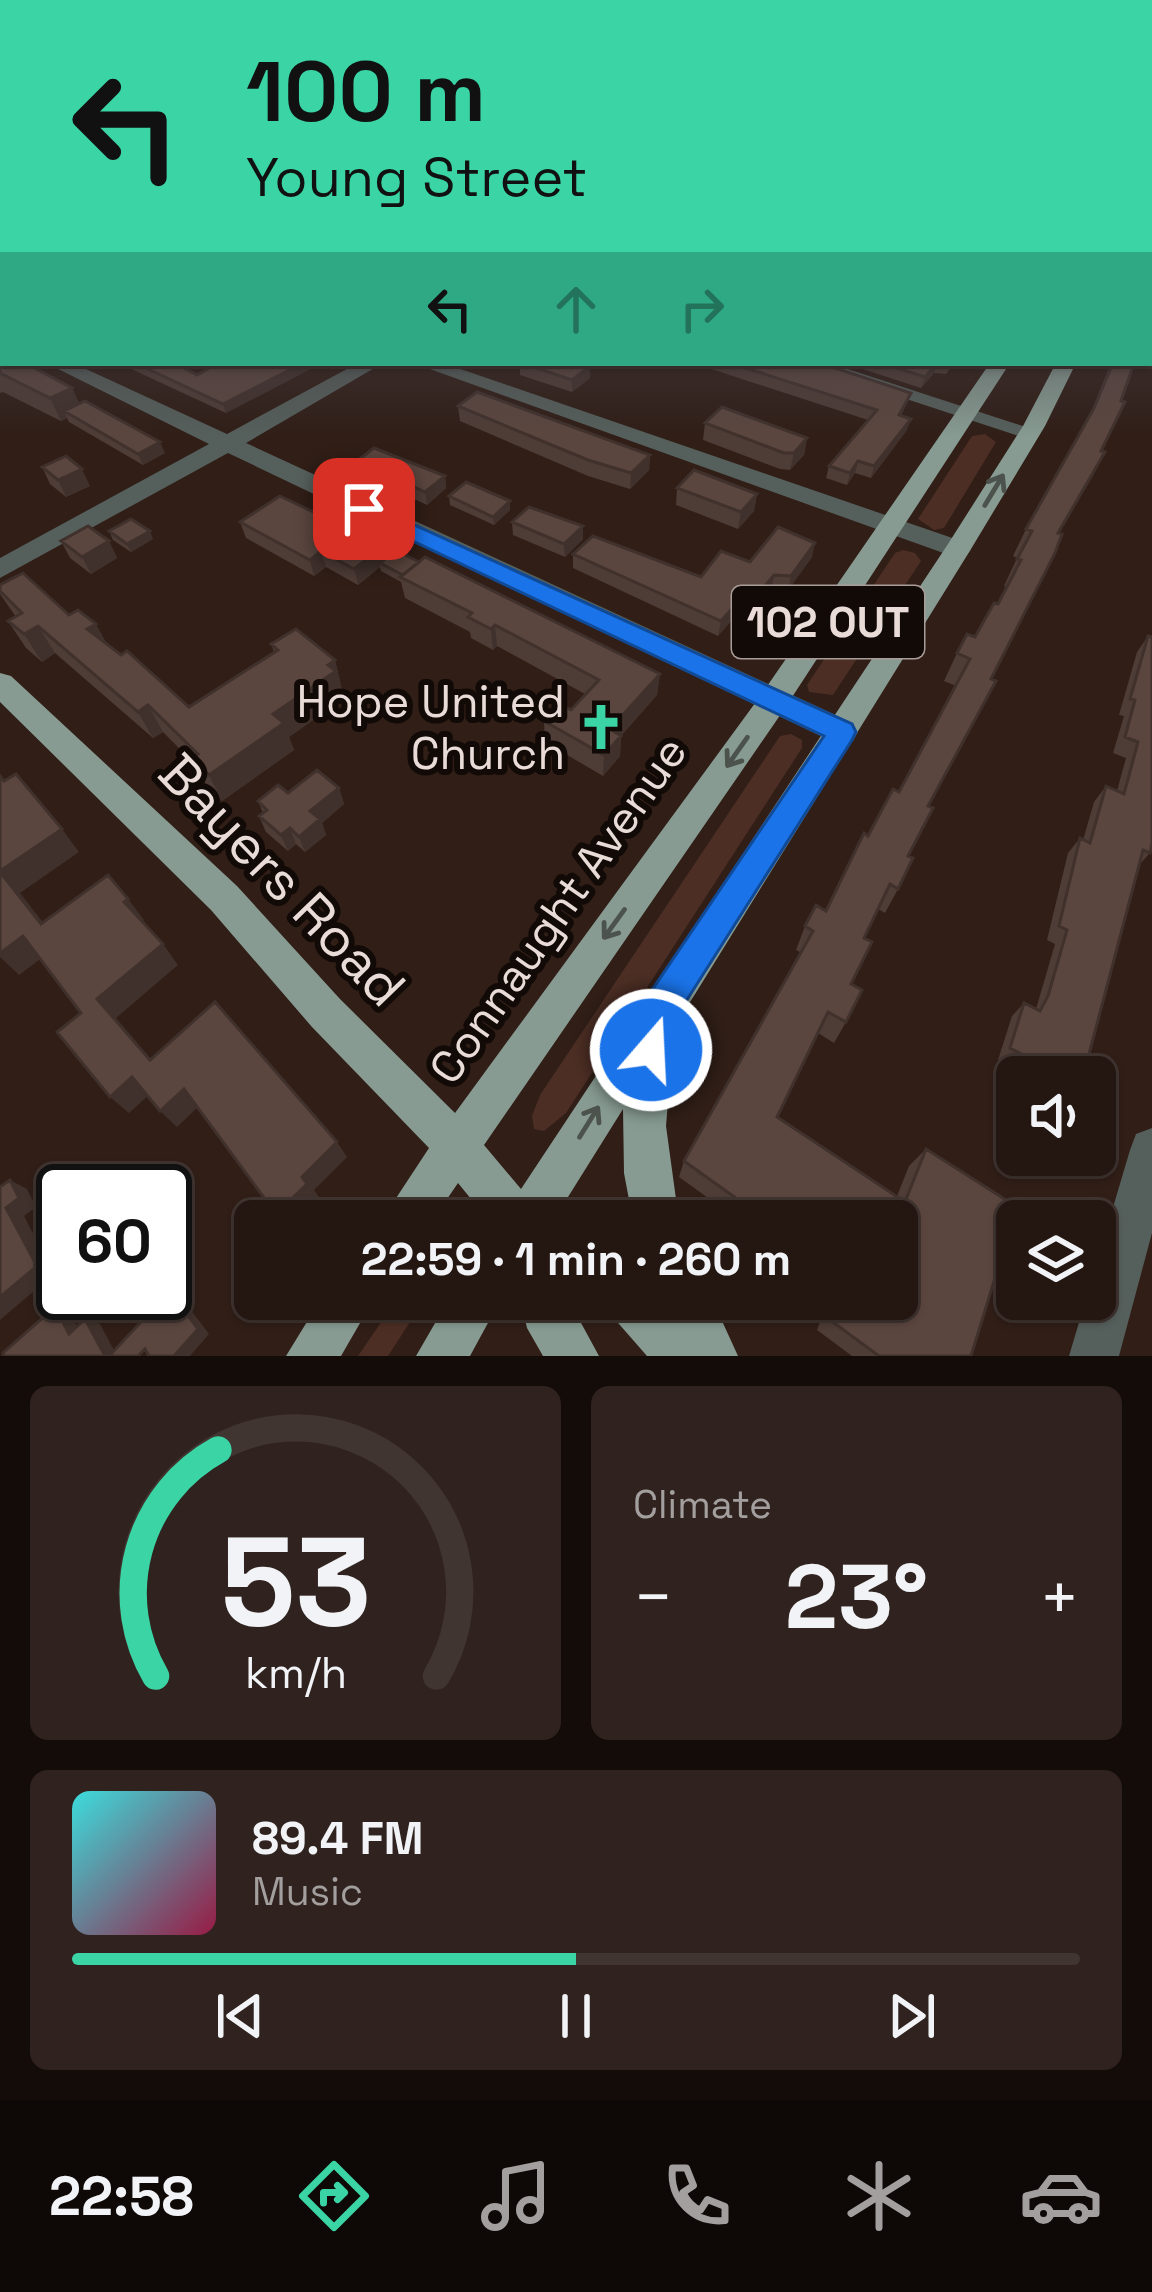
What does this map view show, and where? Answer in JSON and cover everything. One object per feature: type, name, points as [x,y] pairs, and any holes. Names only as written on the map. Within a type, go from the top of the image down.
[{"type":"main road","name":"Connaught Avenue","points":[[418,1200],[772,703],[998,366]]},
{"type":"main road","points":[[536,1200],[842,732],[1030,432],[1064,366]]},
{"type":"main road","name":"Bayers Road","points":[[0,684],[224,898],[504,1200]]},
{"type":"main road","points":[[651,1200],[644,1175],[643,1088],[659,1011]]},
{"type":"main road","points":[[310,1356],[335,1320]]},
{"type":"main road","points":[[441,1356],[464,1320]]},
{"type":"main road","points":[[550,1320],[574,1356]]},
{"type":"main road","points":[[648,1320],[680,1356]]},
{"type":"main road","points":[[696,1320],[713,1356]]},
{"type":"street","points":[[62,366],[842,732]]},
{"type":"street","points":[[0,569],[368,366]]},
{"type":"street","points":[[432,366],[958,549]]},
{"type":"street","points":[[817,366],[1030,432]]},
{"type":"street","points":[[1094,1356],[1152,1150]]},
{"type":"shaded area","points":[[985,434],[996,442],[944,528],[934,530],[918,519],[972,436]]},
{"type":"shaded area","points":[[895,553],[915,553],[921,561],[833,695],[809,692],[807,685]]},
{"type":"shaded area","points":[[791,734],[802,740],[802,748],[566,1113],[544,1131],[534,1129],[532,1116],[540,1095],[780,736]]},
{"type":"shaded area","points":[[383,1320],[411,1320],[388,1356],[358,1356]]},
{"type":"building","points":[[0,366],[31,366],[72,388],[50,398],[0,373]]},
{"type":"building","points":[[141,366],[180,366],[197,375],[213,366],[297,366],[223,404]]},
{"type":"building","points":[[531,366],[590,366],[572,380]]},
{"type":"building","points":[[739,366],[829,366],[911,393],[899,415],[911,419],[874,466],[858,461],[850,473],[829,466],[877,410]]},
{"type":"building","points":[[891,366],[934,366],[925,377]]},
{"type":"building","points":[[1112,366],[1133,366],[1121,401],[1125,402],[1101,451],[1105,452],[1058,533],[1062,534],[1055,553],[991,679],[996,681],[928,806],[933,808],[908,856],[913,858],[898,889],[890,884],[864,938],[872,942],[851,984],[862,990],[846,1022],[828,1012],[777,1117],[902,1200],[739,1200],[684,1161],[813,931],[805,926],[816,905],[826,911],[864,833],[868,836],[893,789],[899,792],[970,659],[957,653],[967,634],[975,637],[994,603],[998,604],[1021,560],[1017,559],[1032,531],[1026,529],[1094,408]]},
{"type":"building","points":[[477,392],[650,455],[631,473],[588,460],[458,406]]},
{"type":"building","points":[[85,401],[160,442],[138,454],[64,411]]},
{"type":"building","points":[[722,407],[807,438],[794,453],[784,453],[705,423]]},
{"type":"building","points":[[374,448],[445,476],[425,492],[357,461]]},
{"type":"building","points":[[66,456],[82,469],[58,480],[42,467]]},
{"type":"building","points":[[694,470],[757,494],[741,512],[677,488]]},
{"type":"building","points":[[466,482],[510,501],[493,517],[449,496]]},
{"type":"building","points":[[280,496],[384,546],[354,569],[321,551],[310,560],[240,522]]},
{"type":"building","points":[[529,507],[583,526],[564,544],[512,522]]},
{"type":"building","points":[[131,519],[150,531],[127,544],[109,531]]},
{"type":"building","points":[[88,526],[109,541],[82,557],[61,541]]},
{"type":"building","points":[[778,527],[815,543],[791,576],[774,575],[752,602],[742,597],[721,621],[573,554],[593,536],[701,577],[721,551],[750,562]]},
{"type":"building","points":[[396,550],[419,562],[403,575],[380,563]]},
{"type":"building","points":[[425,557],[660,674],[610,729],[621,736],[604,755],[544,721],[560,704],[571,710],[599,680],[495,625],[491,629],[468,617],[472,613],[400,577]]},
{"type":"building","points":[[23,573],[69,615],[78,610],[96,624],[87,629],[121,655],[127,651],[189,707],[278,650],[271,644],[296,629],[335,660],[328,665],[336,671],[273,714],[284,723],[209,775],[192,758],[198,754],[148,705],[138,712],[38,626],[24,634],[8,621],[22,613],[0,591],[0,585]]},
{"type":"building","points":[[1148,636],[1152,637],[1150,853],[1143,850],[1089,1056],[1025,1056],[1010,1048],[1024,1003],[1040,1011],[1048,996],[1067,930],[1059,926],[1080,838],[1090,843],[1106,786],[1124,794],[1138,742],[1125,737],[1135,700],[1130,699]]},
{"type":"building","points":[[317,770],[339,788],[310,811],[320,819],[299,837],[290,828],[281,835],[259,816],[267,810],[258,801],[278,785],[288,793]]},
{"type":"building","points":[[16,774],[62,829],[0,871],[0,776],[4,781]]},
{"type":"building","points":[[0,872],[41,924],[108,875],[128,899],[124,902],[163,944],[97,999],[150,1060],[215,1002],[337,1142],[302,1177],[307,1184],[290,1200],[266,1200],[184,1089],[160,1111],[132,1077],[110,1097],[57,1032],[81,1013],[23,936],[0,953]]},
{"type":"building","points":[[926,1149],[1006,1200],[996,1200],[996,1275],[971,1356],[879,1356],[830,1320],[918,1320],[918,1200],[906,1200]]},
{"type":"building","points":[[10,1180],[19,1198],[6,1208],[36,1267],[0,1297],[0,1187]]},
{"type":"building","points":[[40,1320],[62,1320],[69,1334],[86,1320],[105,1356],[4,1356]]},
{"type":"building","points":[[143,1320],[191,1320],[198,1329],[174,1356],[149,1356],[145,1349],[138,1356],[105,1356]]},
{"type":"place","name":"Hope United Church","points":[[601,727]]},
{"type":"route","points":[[364,509],[842,732],[659,1011],[651,1050]]}]
